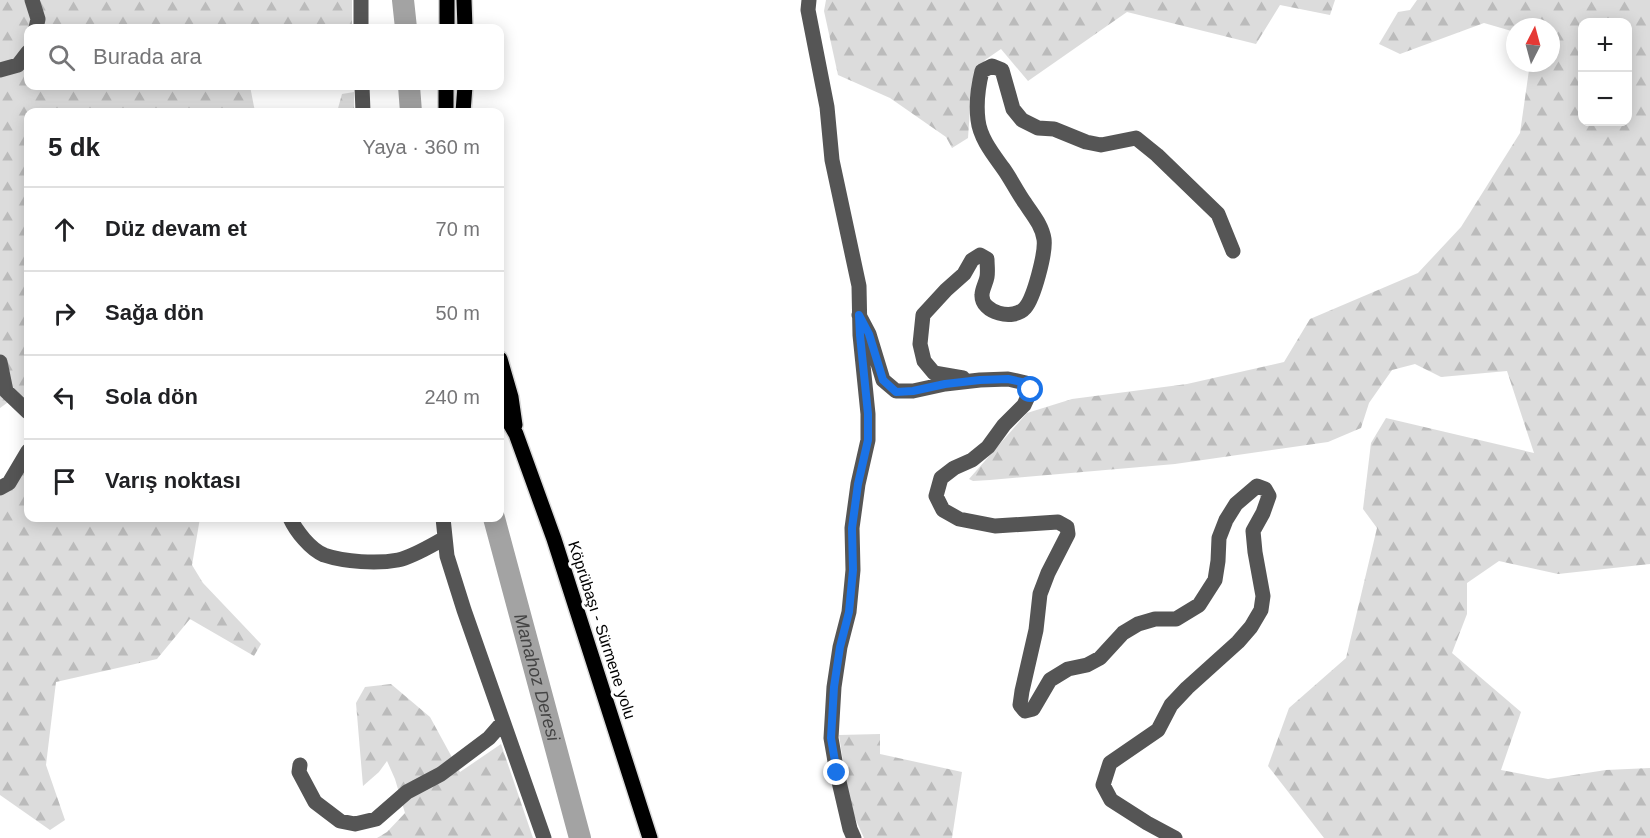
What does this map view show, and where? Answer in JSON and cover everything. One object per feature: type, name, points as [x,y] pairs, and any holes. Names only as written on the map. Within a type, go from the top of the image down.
[{"type":"main road","points":[[447,0],[447,24]]},
{"type":"main road","points":[[465,0],[465,24]]},
{"type":"main road","points":[[446,90],[446,108]]},
{"type":"main road","points":[[463,108],[465,90]]},
{"type":"main road","points":[[504,373],[511,397],[516,434]]},
{"type":"main road","points":[[504,413],[516,434]]},
{"type":"main road","name":"Köprübaşı - Sürmene yolu","points":[[516,434],[554,539],[650,838]]},
{"type":"street","points":[[32,0],[38,19],[37,24]]},
{"type":"street","points":[[361,0],[361,24]]},
{"type":"street","points":[[808,0],[808,10],[828,107],[832,160],[859,286],[860,335],[868,414],[868,440],[858,484],[852,528],[853,570],[849,612],[840,647],[834,687],[831,738],[839,784],[854,838]]},
{"type":"street","points":[[0,70],[18,64],[24,57]]},
{"type":"street","points":[[980,380],[934,373],[924,361],[920,345],[923,315],[964,274],[972,260],[980,255],[987,259],[987,276],[982,296],[985,304],[997,313],[1016,314],[1025,308],[1039,276],[1044,239],[1038,220],[990,152],[978,122],[978,88],[982,71],[992,66],[1002,70],[1013,109],[1022,120],[1038,128],[1054,129],[1101,145],[1136,138],[1157,155],[1218,214],[1233,251]]},
{"type":"street","points":[[362,90],[363,108]]},
{"type":"street","points":[[859,315],[869,334],[883,380],[896,392],[945,384],[1008,379],[1026,383],[1031,390],[1023,405],[988,447],[972,460],[954,468],[941,478],[936,496],[943,510],[959,519],[995,526],[1058,522],[1067,527],[1068,534],[1040,594],[1036,630],[1020,705],[1025,711],[1033,709],[1050,680],[1068,669],[1087,665],[1100,658],[1124,633],[1138,624],[1176,619],[1199,605],[1215,580],[1219,538],[1236,504],[1257,486],[1265,489],[1269,495],[1263,513],[1253,531],[1263,596],[1261,610],[1251,627],[1238,642],[1171,705],[1158,730],[1110,764],[1103,784],[1111,800],[1175,838]]},
{"type":"street","points":[[0,362],[6,391],[24,408]]},
{"type":"street","points":[[0,488],[9,483],[24,458]]},
{"type":"street","points":[[292,522],[309,543],[323,554],[360,562],[399,560],[445,538]]},
{"type":"street","points":[[443,522],[447,556],[460,599],[544,838]]},
{"type":"street","points":[[300,765],[299,772],[315,802],[340,821],[354,824],[376,819],[407,792],[441,774],[489,738],[503,722]]},
{"type":"green space","points":[[0,0],[352,0],[352,24],[24,24],[24,90],[251,90],[254,108],[24,108],[24,400],[18,395],[0,408]]},
{"type":"green space","points":[[826,0],[1335,0],[1330,15],[1280,5],[1256,44],[1127,12],[1028,81],[1001,49],[985,60],[972,81],[968,138],[952,148],[946,137],[890,98],[838,75],[824,11]]},
{"type":"green space","points":[[1417,0],[1650,0],[1650,564],[1558,574],[1499,561],[1467,583],[1467,614],[1452,653],[1521,712],[1501,770],[1548,779],[1606,770],[1650,768],[1650,838],[1324,838],[1268,766],[1289,708],[1346,658],[1377,528],[1363,509],[1371,443],[1386,418],[1534,453],[1507,371],[1441,377],[1415,364],[1392,370],[1369,403],[1361,428],[1328,442],[1175,464],[990,480],[973,481],[969,479],[1027,413],[1072,399],[1187,384],[1284,362],[1310,319],[1418,273],[1461,227],[1520,133],[1529,72],[1560,72],[1560,18],[1506,18],[1506,29],[1484,23],[1400,54],[1379,44],[1398,12],[1410,10]]},
{"type":"green space","points":[[354,92],[354,108],[338,108],[342,94]]},
{"type":"green space","points":[[24,464],[24,522],[199,522],[192,565],[203,583],[261,644],[254,656],[190,619],[157,659],[56,682],[46,765],[65,820],[50,830],[0,795],[0,494]]},
{"type":"green space","points":[[391,684],[430,717],[460,772],[501,744],[533,838],[377,838],[387,832],[405,813],[387,761],[379,772],[363,786],[356,703],[365,687]]},
{"type":"green space","points":[[880,734],[880,754],[962,772],[952,838],[864,838],[850,807],[839,735]]},
{"type":"waterway","name":"Manahoz Deresi","points":[[403,0],[406,24]]},
{"type":"waterway","name":"Manahoz Deresi","points":[[409,90],[411,108]]},
{"type":"waterway","name":"Manahoz Deresi","points":[[495,522],[580,838]]},
{"type":"route","points":[[837,773],[831,738],[834,687],[840,647],[849,612],[853,570],[852,528],[858,484],[868,440],[868,414],[859,315],[869,334],[883,380],[896,392],[945,384],[1008,379],[1026,383],[1031,390]]}]
